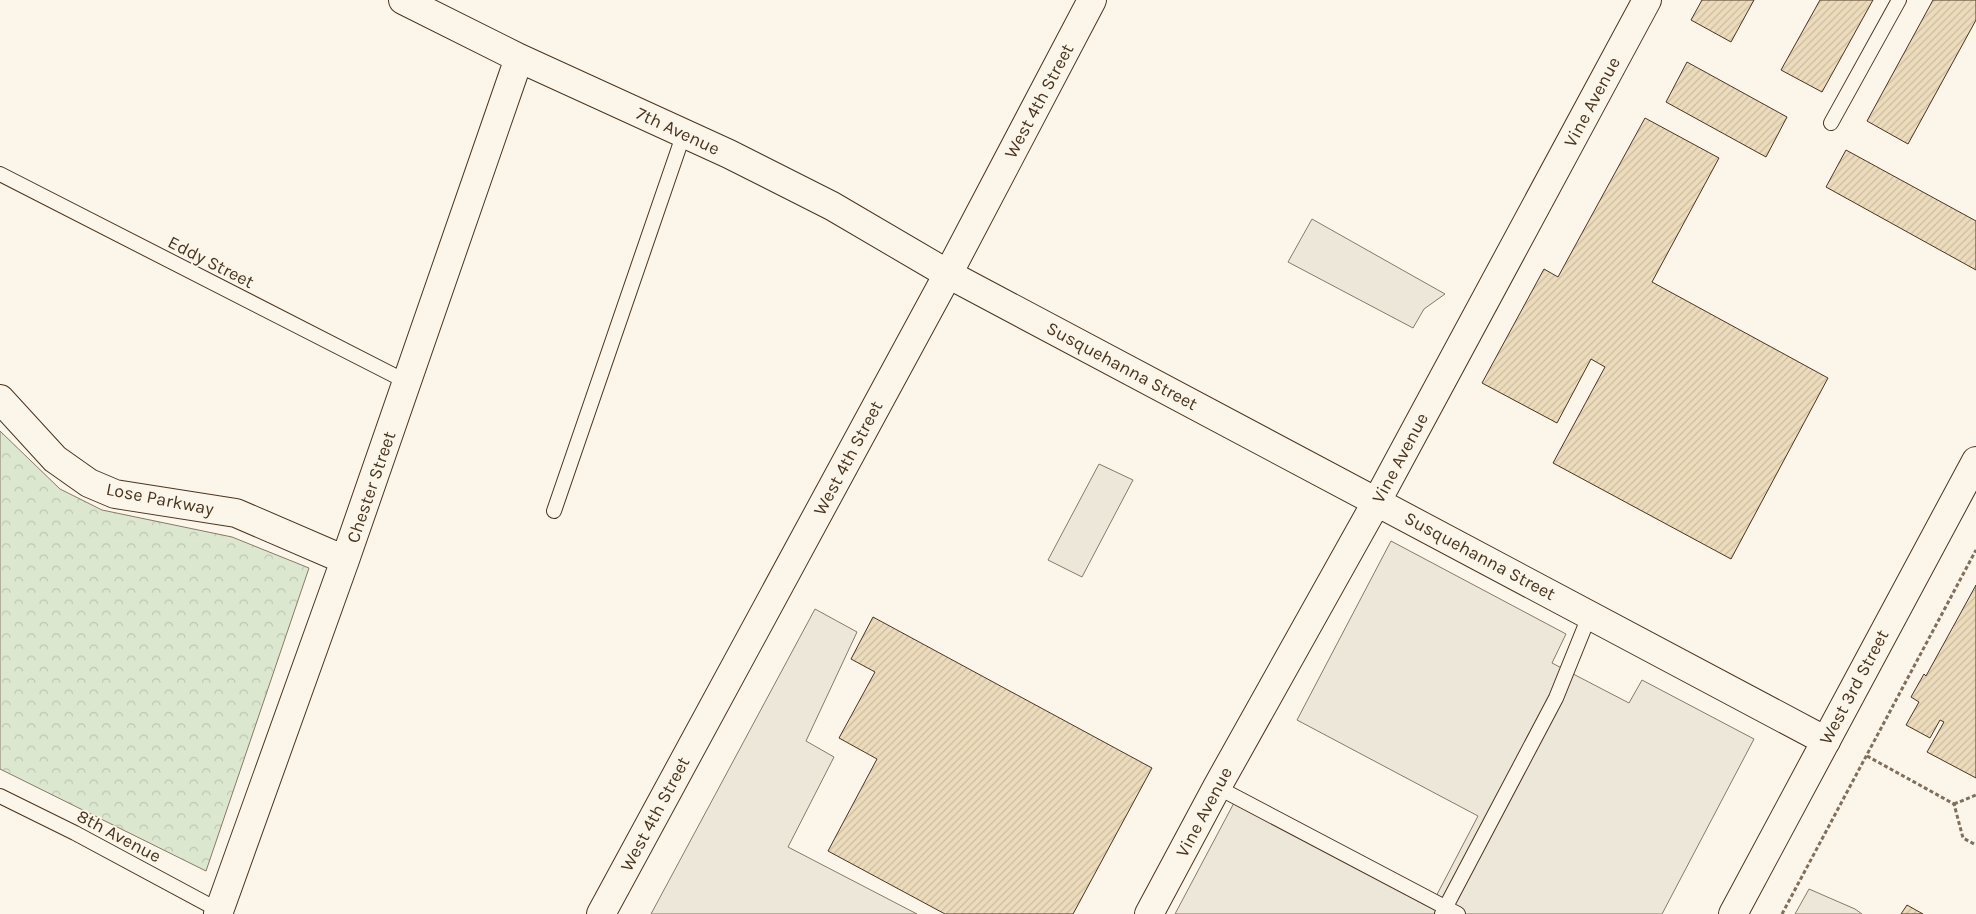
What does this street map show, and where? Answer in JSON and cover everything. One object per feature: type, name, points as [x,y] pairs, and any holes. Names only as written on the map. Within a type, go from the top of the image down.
[{"type":"street","name":"7th Avenue","points":[[403,0],[519,58],[684,133],[832,206],[948,274]]},
{"type":"street","name":"West 4th Street","points":[[601,914],[948,274],[1092,0]]},
{"type":"street","name":"Vine Avenue","points":[[1149,914],[1217,786],[1377,501],[1647,0]]},
{"type":"street","name":"Chester Street","points":[[219,912],[345,560],[519,58]]},
{"type":"street","name":"Susquehanna Street","points":[[948,274],[1826,741]]},
{"type":"street","name":"Lose Parkway","points":[[0,400],[55,459],[88,483],[115,494],[236,512],[345,560]]},
{"type":"street","name":"West 3rd Street","points":[[1732,914],[1976,461]]},
{"type":"lane","points":[[1831,123],[1898,0]]},
{"type":"lane","points":[[554,511],[684,133]]},
{"type":"lane","name":"Eddy Street","points":[[0,174],[407,382]]},
{"type":"lane","points":[[1217,786],[1449,912],[1556,698],[1590,614]]},
{"type":"lane","name":"8th Avenue","points":[[0,796],[75,833],[219,912]]},
{"type":"path","points":[[1782,914],[1976,550]]},
{"type":"path","points":[[1866,756],[1954,804],[1963,838],[1976,845]]},
{"type":"path","points":[[1954,804],[1976,795]]},
{"type":"green space","points":[[0,431],[60,489],[102,510],[232,537],[309,568],[206,871],[0,769]]},
{"type":"shaded area","points":[[1312,219],[1445,294],[1424,309],[1413,328],[1288,262]]},
{"type":"shaded area","points":[[1099,464],[1133,480],[1082,577],[1048,560]]},
{"type":"shaded area","points":[[1391,541],[1566,634],[1552,663],[1629,703],[1642,680],[1754,739],[1662,914],[1175,914],[1235,801],[1432,904],[1478,816],[1297,720]]},
{"type":"shaded area","points":[[815,609],[857,632],[806,741],[834,757],[788,847],[917,914],[651,914]]},
{"type":"shaded area","points":[[1809,889],[1855,909],[1862,914],[1795,914]]},
{"type":"building","points":[[1702,0],[1754,0],[1731,42],[1691,20]]},
{"type":"building","points":[[1820,0],[1873,0],[1822,92],[1781,70]]},
{"type":"building","points":[[1933,0],[1976,0],[1976,20],[1908,144],[1867,121]]},
{"type":"building","points":[[1687,62],[1787,117],[1766,157],[1666,102]]},
{"type":"building","points":[[1645,118],[1719,158],[1652,282],[1828,378],[1731,559],[1553,463],[1605,367],[1591,359],[1557,423],[1482,383],[1544,269],[1558,277]]},
{"type":"building","points":[[1846,150],[1976,221],[1976,270],[1826,187]]},
{"type":"building","points":[[1976,585],[1976,778],[1927,752],[1944,722],[1940,720],[1930,738],[1906,725],[1919,702],[1911,697],[1924,674],[1926,676]]},
{"type":"building","points":[[873,617],[1152,768],[1073,914],[945,914],[828,851],[877,759],[839,738],[875,672],[851,659]]},
{"type":"building","points":[[1907,905],[1923,914],[1901,914]]}]
